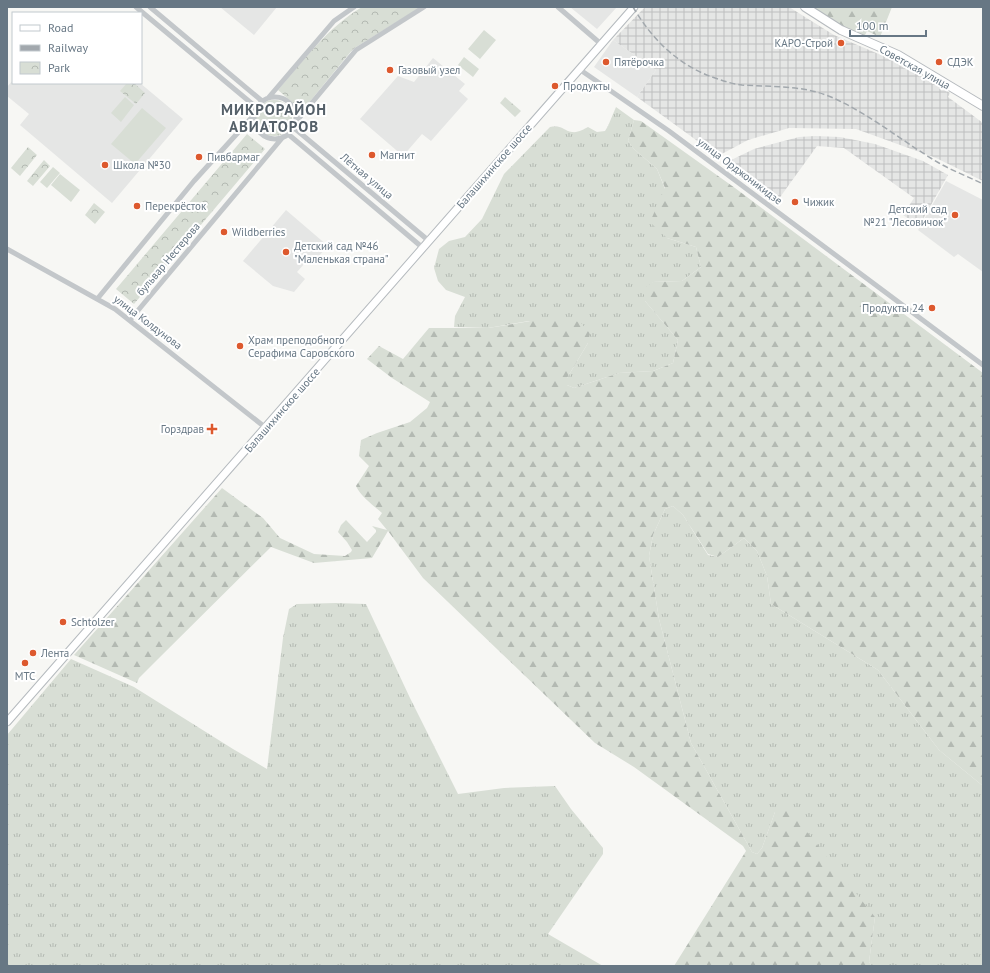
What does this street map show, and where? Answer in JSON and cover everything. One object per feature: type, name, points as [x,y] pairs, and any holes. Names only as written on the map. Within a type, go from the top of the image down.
[{"type":"main road","name":"Балашихинское шоссе","points":[[7,722],[634,7]]},
{"type":"main road","name":"Советская улица","points":[[805,7],[841,30],[898,55],[983,106]]},
{"type":"street","points":[[136,7],[256,107]]},
{"type":"street","points":[[150,7],[262,101]]},
{"type":"street","points":[[354,7],[334,21],[268,98],[256,107],[254,115],[256,127],[264,136],[270,138],[286,135],[356,50],[424,7]]},
{"type":"street","points":[[558,7],[601,44]]},
{"type":"street","name":"улица Орджоникидзе","points":[[579,69],[669,131],[983,365]]},
{"type":"street","points":[[268,98],[281,98],[291,105],[294,110],[294,125]]},
{"type":"street","points":[[98,298],[194,181],[254,115]]},
{"type":"street","name":"Лётная улица","points":[[294,125],[428,241]]},
{"type":"street","name":"Лётная улица","points":[[286,135],[422,248]]},
{"type":"street","name":"бульвар Нестерова","points":[[130,320],[286,135]]},
{"type":"street","name":"улица Колдунова","points":[[7,249],[98,298],[130,320],[266,428]]},
{"type":"shaded area","points":[[220,7],[277,7],[254,35]]},
{"type":"shaded area","points":[[570,7],[617,7],[597,29]]},
{"type":"shaded area","points":[[645,7],[789,7],[834,35],[895,61],[950,93],[948,97],[983,123],[983,181],[936,158],[856,129],[789,128],[748,140],[718,156],[637,97],[656,70],[613,40]]},
{"type":"shaded area","points":[[613,40],[656,70],[637,97],[594,67]]},
{"type":"shaded area","points":[[433,58],[465,84],[459,91],[468,99],[431,141],[422,134],[403,156],[360,119],[398,76],[414,82]]},
{"type":"shaded area","name":"Школа №30","points":[[12,81],[12,84],[141,84],[183,119],[112,203],[20,125],[29,114],[7,96],[7,87]]},
{"type":"shaded area","points":[[799,137],[840,137],[875,144],[923,161],[948,175],[919,226],[903,215],[914,198],[844,148],[817,146],[778,200],[727,162],[754,149]]},
{"type":"shaded area","name":"Детский сад №21 \"Лесовичок\"","points":[[946,181],[983,200],[983,272],[958,254],[954,257],[918,230]]},
{"type":"shaded area","name":"Детский сад №46 \"Маленькая страна\"","points":[[286,210],[328,246],[317,258],[312,255],[297,272],[305,279],[294,292],[273,286],[243,261]]},
{"type":"green space","points":[[362,7],[421,7],[353,49],[302,111],[278,90],[307,56],[337,25]]},
{"type":"green space","points":[[812,7],[892,7],[880,37],[867,31],[864,37],[829,19]]},
{"type":"green space","points":[[484,30],[496,40],[480,59],[468,49]]},
{"type":"green space","points":[[464,57],[479,69],[473,77],[458,65]]},
{"type":"green space","points":[[126,84],[135,84],[145,93],[136,104],[120,91]]},
{"type":"green space","points":[[125,97],[134,105],[121,122],[111,113]]},
{"type":"green space","points":[[505,97],[521,111],[515,117],[500,103]]},
{"type":"green space","points":[[274,100],[287,105],[292,118],[287,131],[274,136],[261,131],[256,118],[261,105]]},
{"type":"green space","points":[[616,107],[634,120],[628,141],[634,149],[657,169],[665,189],[667,238],[696,247],[701,267],[682,281],[653,282],[645,301],[678,340],[673,363],[653,371],[619,373],[574,388],[567,385],[567,378],[588,343],[529,321],[488,328],[454,327],[455,316],[465,297],[446,290],[438,281],[434,268],[439,249],[449,241],[465,237],[482,219],[504,174],[550,127],[561,127],[572,132],[588,127],[597,132],[605,131]]},
{"type":"green space","points":[[142,108],[166,128],[135,164],[111,144]]},
{"type":"green space","points":[[634,120],[641,121],[735,188],[983,373],[983,786],[939,750],[878,670],[771,604],[767,576],[757,551],[744,538],[718,557],[708,554],[683,515],[673,506],[665,509],[653,535],[649,556],[659,619],[691,743],[752,852],[757,854],[762,848],[775,812],[787,807],[875,917],[869,962],[872,966],[674,966],[746,851],[743,846],[634,767],[595,743],[423,578],[388,531],[372,558],[314,563],[271,547],[139,678],[137,683],[74,655],[222,488],[263,518],[280,538],[314,554],[345,556],[351,552],[352,550],[347,542],[338,532],[341,525],[346,520],[367,542],[376,532],[372,526],[387,530],[378,519],[382,513],[364,497],[356,486],[369,466],[359,456],[361,440],[410,422],[427,408],[430,402],[392,378],[367,359],[379,346],[403,359],[429,328],[488,328],[555,317],[580,322],[590,333],[588,343],[567,378],[567,385],[574,388],[619,373],[653,371],[673,363],[678,340],[645,301],[643,289],[653,282],[682,281],[701,267],[696,247],[667,238],[650,222],[665,188],[657,169],[634,149],[628,141]]},
{"type":"green space","points":[[247,134],[265,149],[134,304],[116,289]]},
{"type":"green space","points":[[28,147],[37,155],[20,176],[11,168]]},
{"type":"green space","points":[[44,160],[50,166],[33,186],[27,181]]},
{"type":"green space","points":[[53,167],[60,173],[47,188],[40,182]]},
{"type":"green space","points":[[60,174],[80,190],[71,202],[51,185]]},
{"type":"green space","points":[[94,203],[105,212],[95,224],[85,215]]},
{"type":"green space","points":[[673,506],[683,515],[708,555],[718,557],[744,538],[757,551],[767,576],[771,604],[878,670],[939,750],[983,786],[983,966],[872,966],[869,962],[875,917],[775,812],[762,848],[757,854],[752,852],[691,743],[659,619],[649,556],[653,535],[665,509]]},
{"type":"green space","points":[[297,604],[366,604],[410,698],[458,794],[504,788],[555,786],[571,809],[603,848],[603,854],[548,934],[603,966],[7,966],[7,735],[71,659],[134,687],[267,769],[283,638],[289,609]]},
{"type":"railway","points":[[633,7],[649,31],[659,42],[680,60],[704,74],[742,85],[798,88],[810,90],[831,97],[873,120],[939,163],[983,184]]},
{"type":"place","name":"КАРО-Строй","points":[[841,43]]},
{"type":"place","name":"Пятёрочка","points":[[606,62]]},
{"type":"place","name":"СДЭК","points":[[939,62]]},
{"type":"place","name":"Газовый узел","points":[[390,70]]},
{"type":"place","name":"Продукты","points":[[555,86]]},
{"type":"place","name":"Магнит","points":[[372,155]]},
{"type":"place","name":"Пивбармаг","points":[[199,157]]},
{"type":"place","name":"Школа №30","points":[[105,165]]},
{"type":"place","name":"Чижик","points":[[795,202]]},
{"type":"place","name":"Перекрёсток","points":[[137,206]]},
{"type":"place","name":"Детский сад №21 \"Лесовичок\"","points":[[955,215]]},
{"type":"place","name":"Wildberries","points":[[224,232]]},
{"type":"place","name":"Детский сад №46 \"Маленькая страна\"","points":[[286,252]]},
{"type":"place","name":"Продукты 24","points":[[932,308]]},
{"type":"place","name":"Храм преподобного Серафима Саровского","points":[[240,346]]},
{"type":"place","name":"Горздрав","points":[[212,429]]},
{"type":"place","name":"Schtolzer","points":[[63,622]]},
{"type":"place","name":"Лента","points":[[33,653]]},
{"type":"place","name":"МТС","points":[[25,663]]},
{"type":"district","name":"МИКРОРАЙОН АВИАТОРОВ","points":[[274,118]]}]
